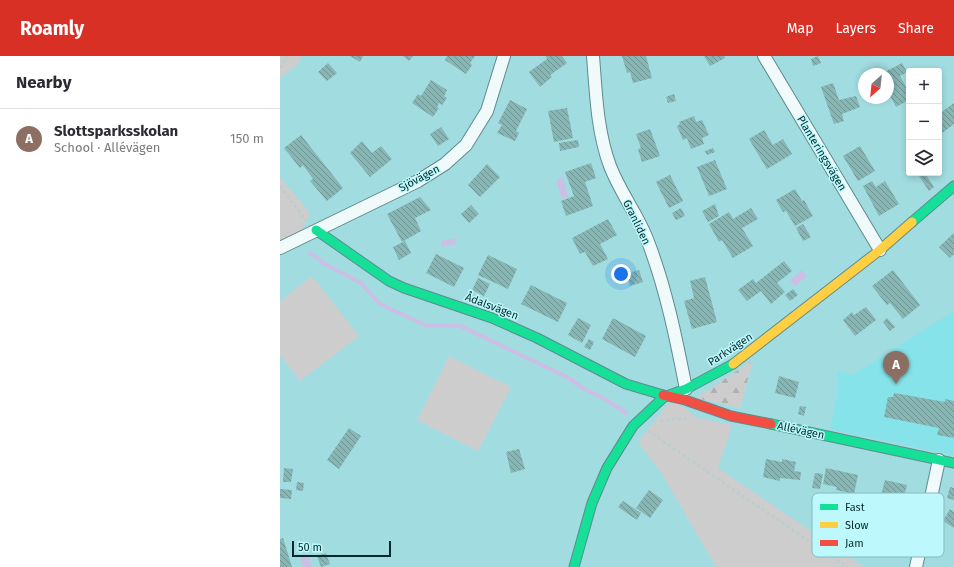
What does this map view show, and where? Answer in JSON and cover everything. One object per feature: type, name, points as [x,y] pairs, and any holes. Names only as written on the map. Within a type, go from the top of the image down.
[{"type":"street","name":"Sjövägen","points":[[280,248],[423,178],[440,168],[457,153],[471,137],[487,111],[504,56]]},
{"type":"street","name":"Granliden","points":[[593,56],[598,117],[610,166],[647,238],[672,317],[686,389]]},
{"type":"street","name":"Planteringsvägen","points":[[764,56],[880,250]]},
{"type":"street","name":"Parkvägen","points":[[574,567],[592,503],[618,449],[633,426],[664,397],[686,389],[738,361],[880,250],[954,186]]},
{"type":"street","name":"Ådalsvägen","points":[[316,230],[389,281],[404,288],[492,318],[537,338],[626,384],[664,397]]},
{"type":"street","name":"Allévägen","points":[[664,397],[685,400],[731,416],[954,463]]},
{"type":"street","points":[[933,493],[940,460]]},
{"type":"street","points":[[916,567],[918,557]]},
{"type":"path","points":[[280,68],[288,56]]},
{"type":"path","points":[[280,186],[310,226],[316,230]]},
{"type":"path","points":[[647,426],[647,431],[812,543]]},
{"type":"path","points":[[832,557],[847,567]]},
{"type":"shaded area","points":[[563,177],[568,197],[562,199],[556,180]]},
{"type":"shaded area","points":[[455,238],[456,244],[442,247],[441,241]]},
{"type":"shaded area","points":[[802,270],[807,276],[795,286],[790,280]]},
{"type":"shaded area","points":[[954,311],[954,455],[830,429],[838,392],[837,371],[853,375]]},
{"type":"shaded area","points":[[308,554],[312,567],[303,567],[300,557]]},
{"type":"green space","points":[[280,56],[302,56],[297,65],[280,78]]},
{"type":"green space","points":[[280,177],[310,213],[303,230],[280,242]]},
{"type":"green space","points":[[312,276],[359,336],[300,381],[280,355],[280,301]]},
{"type":"green space","points":[[449,356],[511,387],[478,451],[417,420]]},
{"type":"green space","points":[[753,360],[740,408],[696,398]]},
{"type":"green space","points":[[672,399],[698,418],[732,425],[718,468],[812,532],[812,557],[849,557],[864,567],[716,567],[662,474],[638,442]]},
{"type":"building","points":[[350,56],[363,56],[360,62]]},
{"type":"building","points":[[403,56],[413,56],[409,61]]},
{"type":"building","points":[[447,56],[475,56],[470,63],[472,65],[466,74],[445,60]]},
{"type":"building","points":[[546,56],[562,56],[567,63],[550,75],[552,77],[540,87],[529,72],[547,59]]},
{"type":"building","points":[[622,56],[646,56],[652,78],[633,83],[630,72],[627,73]]},
{"type":"building","points":[[704,56],[724,56],[725,58],[710,66]]},
{"type":"building","points":[[818,56],[821,63],[813,66],[811,59]]},
{"type":"building","points":[[328,63],[337,73],[327,81],[318,72]]},
{"type":"building","points":[[902,63],[906,70],[906,73],[900,76],[906,87],[906,102],[896,107],[894,103],[894,68],[892,68]]},
{"type":"building","points":[[431,80],[447,90],[444,96],[447,98],[442,105],[439,103],[437,107],[439,108],[433,117],[412,103],[418,94],[421,96]]},
{"type":"building","points":[[833,83],[839,100],[856,96],[860,107],[842,114],[844,121],[834,124],[821,87]]},
{"type":"building","points":[[674,94],[676,101],[668,103],[666,97]]},
{"type":"building","points":[[510,100],[527,109],[516,131],[519,133],[515,141],[497,133],[502,125],[498,123]]},
{"type":"building","points":[[954,103],[954,124],[942,133],[942,112]]},
{"type":"building","points":[[567,108],[573,138],[554,142],[548,111]]},
{"type":"building","points":[[694,116],[696,122],[702,120],[709,135],[702,138],[704,144],[691,149],[687,138],[683,140],[677,126],[680,124],[679,122]]},
{"type":"building","points":[[441,127],[449,139],[438,146],[430,134]]},
{"type":"building","points":[[650,129],[660,156],[642,162],[638,149],[641,148],[636,134]]},
{"type":"building","points":[[764,130],[773,145],[783,139],[792,154],[767,169],[749,139]]},
{"type":"building","points":[[301,135],[343,188],[327,201],[310,181],[313,179],[303,165],[300,168],[284,148]]},
{"type":"building","points":[[578,140],[579,147],[560,151],[559,143]]},
{"type":"building","points":[[362,141],[372,153],[381,146],[392,159],[370,177],[350,153]]},
{"type":"building","points":[[860,146],[875,171],[858,181],[843,156]]},
{"type":"building","points":[[713,148],[715,152],[707,155],[705,151]]},
{"type":"building","points":[[715,160],[727,189],[709,196],[697,167]]},
{"type":"building","points":[[591,163],[596,178],[585,182],[593,206],[566,216],[561,201],[574,196],[565,172]]},
{"type":"building","points":[[487,164],[500,177],[480,197],[468,185]]},
{"type":"building","points":[[670,175],[683,201],[669,208],[656,182]]},
{"type":"building","points":[[919,176],[927,176],[934,187],[929,191]]},
{"type":"building","points":[[872,181],[876,187],[885,181],[899,204],[879,216],[863,186]]},
{"type":"building","points":[[795,189],[802,201],[804,200],[813,216],[795,226],[786,211],[783,212],[776,200]]},
{"type":"building","points":[[420,197],[431,210],[415,218],[421,231],[402,242],[387,214]]},
{"type":"building","points":[[715,204],[719,216],[708,222],[702,211]]},
{"type":"building","points":[[471,205],[479,214],[469,223],[461,214]]},
{"type":"building","points":[[681,208],[685,216],[676,220],[672,213]]},
{"type":"building","points":[[751,208],[758,219],[742,228],[753,246],[733,258],[722,240],[719,242],[709,224],[729,212],[733,219]]},
{"type":"building","points":[[608,219],[617,235],[600,244],[608,259],[593,266],[585,252],[580,254],[572,238]]},
{"type":"building","points":[[803,224],[811,237],[803,241],[796,228]]},
{"type":"building","points":[[954,233],[954,254],[950,258],[939,247]]},
{"type":"building","points":[[405,241],[411,253],[399,260],[393,247]]},
{"type":"building","points":[[436,254],[464,268],[454,287],[426,273]]},
{"type":"building","points":[[488,255],[517,269],[508,289],[478,275]]},
{"type":"building","points":[[784,261],[792,271],[777,283],[785,292],[771,304],[761,291],[747,301],[738,290],[753,279],[756,283]]},
{"type":"building","points":[[639,270],[643,282],[630,286],[626,274]]},
{"type":"building","points":[[893,270],[920,305],[903,319],[890,303],[887,305],[872,286]]},
{"type":"building","points":[[705,277],[717,322],[692,329],[684,301],[694,298],[690,281]]},
{"type":"building","points":[[478,278],[490,284],[484,296],[472,290]]},
{"type":"building","points":[[531,285],[567,303],[558,322],[521,304]]},
{"type":"building","points":[[793,289],[798,295],[790,301],[785,295]]},
{"type":"building","points":[[866,307],[876,320],[855,336],[843,320],[852,312],[854,315]]},
{"type":"building","points":[[578,318],[591,325],[582,343],[568,335]]},
{"type":"building","points":[[613,318],[646,336],[635,357],[602,339]]},
{"type":"building","points":[[887,318],[895,327],[890,331],[883,322]]},
{"type":"building","points":[[589,339],[594,342],[590,350],[584,347]]},
{"type":"building","points":[[779,376],[799,382],[795,398],[775,393]]},
{"type":"building","points":[[894,393],[945,402],[945,399],[954,401],[954,438],[937,435],[939,428],[884,417],[888,397],[893,397]]},
{"type":"building","points":[[800,406],[806,407],[804,416],[798,414]]},
{"type":"building","points":[[349,428],[361,436],[339,469],[327,460]]},
{"type":"building","points":[[519,449],[525,469],[511,473],[506,452]]},
{"type":"building","points":[[766,459],[782,462],[782,459],[796,462],[794,471],[801,472],[800,480],[780,478],[780,481],[763,477]]},
{"type":"building","points":[[284,468],[293,469],[291,482],[283,482]]},
{"type":"building","points":[[826,468],[858,475],[854,493],[836,490],[837,487],[823,484]]},
{"type":"building","points":[[815,473],[823,474],[820,489],[812,488]]},
{"type":"building","points":[[885,480],[907,485],[905,493],[882,493]]},
{"type":"building","points":[[297,482],[304,483],[303,491],[296,490]]},
{"type":"building","points":[[950,487],[954,488],[954,500],[947,498]]},
{"type":"building","points":[[280,489],[292,490],[291,499],[280,498]]},
{"type":"building","points":[[649,490],[663,500],[650,518],[636,508]]},
{"type":"building","points":[[623,501],[641,513],[637,520],[618,507]]},
{"type":"building","points":[[950,509],[954,512],[954,528],[944,522]]},
{"type":"building","points":[[283,538],[292,567],[280,567],[280,539]]},
{"type":"building","points":[[326,553],[330,564],[321,567],[317,556]]},
{"type":"waterway","points":[[310,253],[325,264],[361,283],[380,304],[425,325],[460,326],[567,377],[584,389],[605,399],[626,413]]},
{"type":"traffic: fast","points":[[912,222],[954,186]]},
{"type":"traffic: fast","points":[[316,230],[389,281],[404,288],[492,318],[537,338],[626,384],[663,395]]},
{"type":"traffic: fast","points":[[574,567],[592,503],[607,468],[633,426],[664,397],[686,389],[733,364]]},
{"type":"traffic: fast","points":[[771,424],[954,463]]},
{"type":"traffic: slow","points":[[733,364],[880,250],[912,222]]},
{"type":"traffic: jam","points":[[663,395],[685,400],[731,416],[771,424]]},
{"type":"place","name":"Slottsparksskolan","points":[[896,384]]}]
